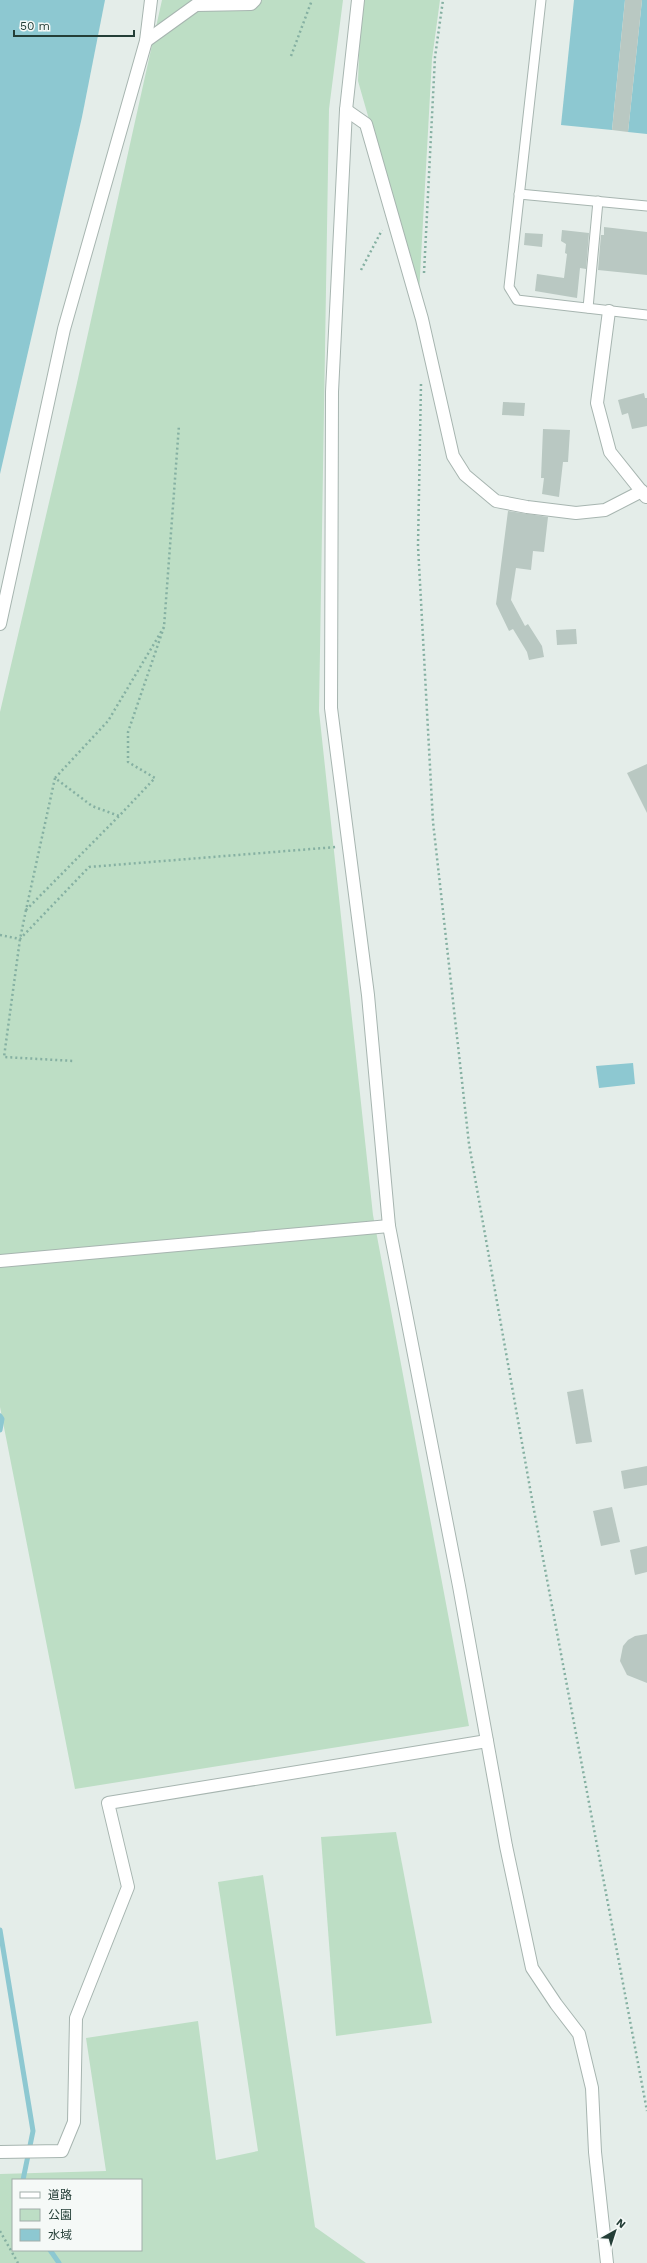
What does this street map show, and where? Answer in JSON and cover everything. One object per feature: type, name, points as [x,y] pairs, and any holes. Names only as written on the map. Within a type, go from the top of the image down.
[{"type":"street","points":[[0,624],[64,329],[146,41],[151,0]]},
{"type":"street","points":[[146,41],[196,4],[251,4],[255,0]]},
{"type":"street","points":[[358,0],[346,110],[332,392],[331,708],[368,995],[389,1226],[506,1846],[532,1968],[556,2004],[580,2034],[592,2088],[595,2152],[607,2263]]},
{"type":"street","points":[[346,110],[366,124],[422,319],[453,456],[465,475],[496,501],[576,513],[605,510],[644,494],[610,452],[597,402],[609,311]]},
{"type":"street","points":[[0,1262],[389,1226]]},
{"type":"street","points":[[0,2152],[62,2151],[74,2122],[76,2018],[128,1887],[108,1803],[487,1740]]},
{"type":"lane","points":[[540,0],[509,287],[517,300],[647,315]]},
{"type":"lane","points":[[519,194],[647,206]]},
{"type":"lane","points":[[588,308],[598,201]]},
{"type":"path","points":[[291,56],[312,0]]},
{"type":"path","points":[[424,280],[436,57],[443,0]]},
{"type":"path","points":[[361,270],[392,211]]},
{"type":"path","points":[[421,382],[418,546],[433,814],[469,1144],[533,1505],[647,2111]]},
{"type":"path","points":[[26,910],[155,778],[128,762],[128,732],[164,627],[180,425]]},
{"type":"path","points":[[74,1061],[4,1057],[20,939],[26,910],[55,778],[108,721],[164,627]]},
{"type":"path","points":[[55,778],[92,806],[119,816]]},
{"type":"path","points":[[20,939],[89,867],[349,846]]},
{"type":"path","points":[[0,935],[20,939]]},
{"type":"path","points":[[0,2231],[18,2263]]},
{"type":"green space","points":[[162,0],[343,0],[329,109],[319,711],[373,1215],[469,1726],[75,1789],[0,1407],[0,712],[77,383]]},
{"type":"green space","points":[[364,0],[440,0],[432,59],[419,294],[358,81],[360,28]]},
{"type":"green space","points":[[396,1832],[432,2023],[336,2036],[321,1837]]},
{"type":"green space","points":[[263,1875],[315,2227],[366,2263],[0,2263],[0,2174],[106,2171],[86,2038],[198,2021],[216,2160],[258,2151],[218,1882]]},
{"type":"water","points":[[0,0],[105,0],[82,117],[0,474]]},
{"type":"water","points":[[574,0],[625,0],[612,130],[561,125]]},
{"type":"water","points":[[642,0],[647,0],[647,134],[628,132]]},
{"type":"water","points":[[633,1063],[635,1084],[599,1088],[596,1066]]},
{"type":"building","points":[[625,0],[642,0],[628,132],[612,130]]},
{"type":"building","points":[[604,227],[647,232],[647,275],[598,270],[601,235],[604,235]]},
{"type":"building","points":[[562,230],[589,233],[586,269],[580,268],[577,298],[535,291],[537,274],[564,278],[567,254],[565,253],[566,244],[561,241]]},
{"type":"building","points":[[525,233],[543,234],[542,247],[524,245]]},
{"type":"building","points":[[644,393],[645,398],[647,398],[647,426],[632,429],[628,413],[622,415],[618,400]]},
{"type":"building","points":[[503,402],[525,403],[524,416],[502,415]]},
{"type":"building","points":[[543,429],[570,430],[568,462],[563,462],[559,497],[542,494],[544,478],[541,478]]},
{"type":"building","points":[[508,511],[548,517],[544,552],[533,551],[531,570],[516,568],[511,600],[525,626],[528,624],[542,646],[544,657],[529,660],[527,652],[513,629],[509,631],[496,604]]},
{"type":"building","points":[[576,629],[577,644],[557,645],[556,630]]},
{"type":"building","points":[[647,764],[647,813],[627,773]]},
{"type":"building","points":[[583,1389],[592,1442],[576,1444],[567,1392]]},
{"type":"building","points":[[647,1466],[647,1485],[624,1489],[621,1471]]},
{"type":"building","points":[[612,1507],[620,1542],[601,1546],[593,1511]]},
{"type":"building","points":[[647,1546],[647,1572],[635,1575],[630,1550]]},
{"type":"building","points":[[647,1634],[647,1683],[627,1675],[620,1661],[623,1646],[628,1640],[635,1636]]},
{"type":"waterway","points":[[0,1416],[2,1419],[0,1430]]},
{"type":"waterway","points":[[0,1930],[33,2131],[23,2179]]},
{"type":"waterway","points":[[51,2251],[59,2263]]}]
